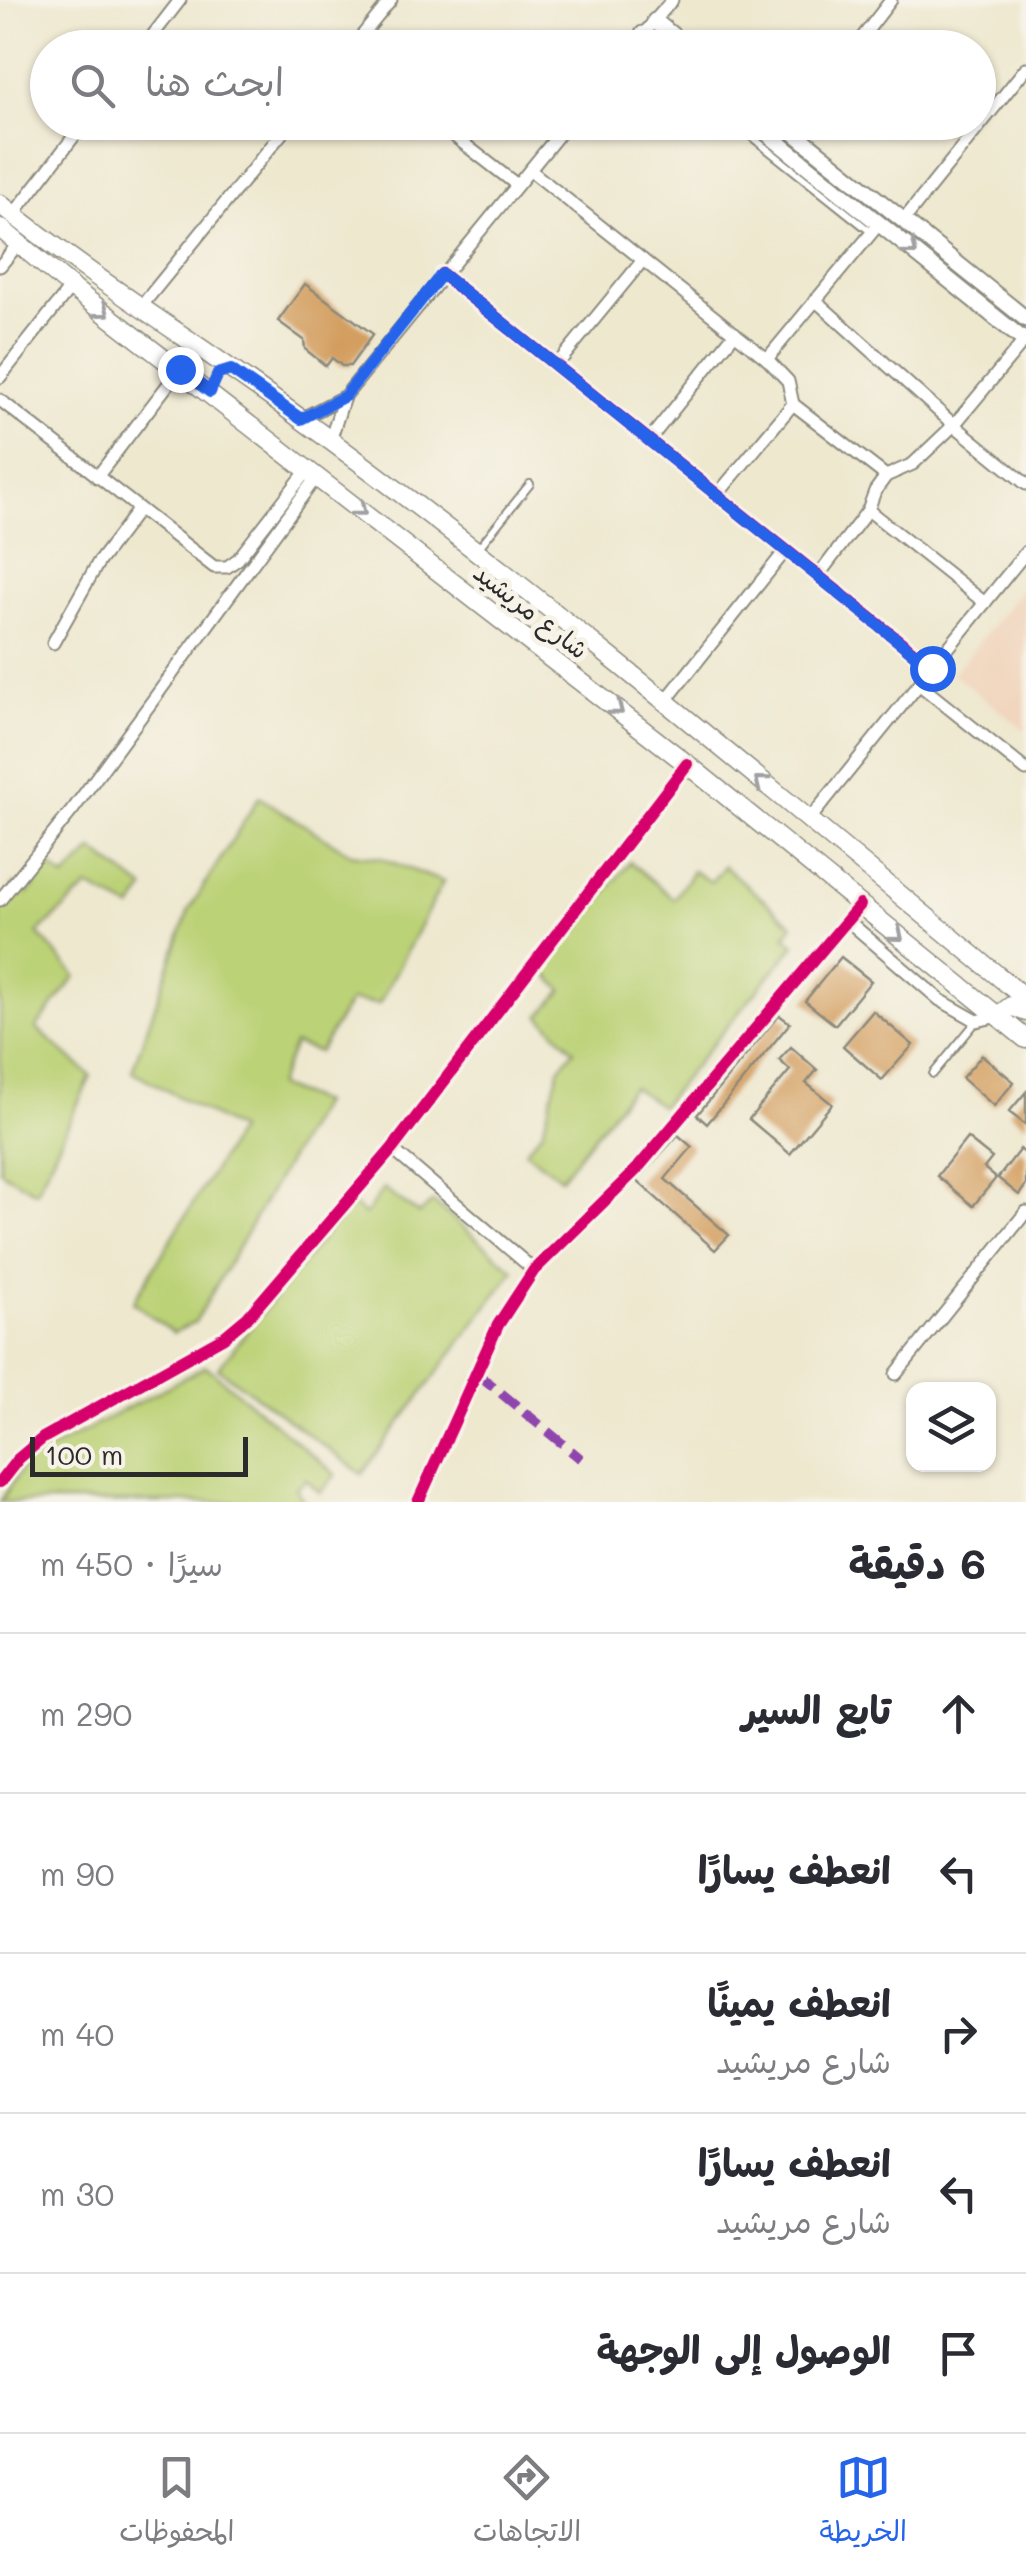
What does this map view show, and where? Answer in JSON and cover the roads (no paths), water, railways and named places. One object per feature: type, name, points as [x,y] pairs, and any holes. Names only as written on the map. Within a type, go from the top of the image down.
[{"type":"main road","name":"شارع مريشيد","points":[[4,216],[18,243],[71,287],[687,764],[854,912],[1026,1039]]},
{"type":"main road","name":"شارع مريشيد","points":[[4,216],[301,419],[476,552],[1026,1000]]},
{"type":"main road","points":[[210,392],[218,374],[231,370]]},
{"type":"main road","points":[[998,1016],[1012,1006],[1026,1012]]},
{"type":"street","points":[[157,30],[180,0]]},
{"type":"street","points":[[366,30],[390,0]]},
{"type":"street","points":[[647,30],[672,0]]},
{"type":"street","points":[[868,30],[891,0]]},
{"type":"street","points":[[655,21],[666,30]]},
{"type":"street","points":[[996,105],[1026,68]]},
{"type":"street","points":[[4,216],[69,140]]},
{"type":"street","points":[[139,309],[276,140]]},
{"type":"street","points":[[458,140],[516,186]]},
{"type":"street","points":[[330,441],[345,396],[554,140]]},
{"type":"street","points":[[774,140],[875,228],[1025,341],[954,425],[914,464],[886,476],[868,510],[818,576]]},
{"type":"street","points":[[807,140],[903,220],[1023,310]]},
{"type":"street","points":[[903,220],[968,140]]},
{"type":"street","points":[[530,170],[767,359],[788,381],[794,404],[886,476]]},
{"type":"street","points":[[767,359],[875,228]]},
{"type":"street","points":[[0,266],[18,243]]},
{"type":"street","points":[[556,366],[643,260]]},
{"type":"street","points":[[442,274],[932,668]]},
{"type":"street","points":[[0,377],[71,287]]},
{"type":"street","points":[[815,300],[1026,484]]},
{"type":"street","points":[[649,440],[735,334]]},
{"type":"street","points":[[97,477],[180,369]]},
{"type":"street","points":[[301,419],[345,396]]},
{"type":"street","points":[[0,400],[208,565],[227,567],[242,554],[312,472]]},
{"type":"street","points":[[718,496],[794,404]]},
{"type":"street","points":[[0,900],[74,808],[312,472]]},
{"type":"street","points":[[53,643],[98,563],[138,510]]},
{"type":"street","points":[[868,510],[985,603]]},
{"type":"street","points":[[664,703],[786,550]]},
{"type":"street","points":[[809,820],[1026,552]]},
{"type":"street","points":[[920,685],[1026,770]]},
{"type":"street","points":[[0,1482],[18,1459],[43,1438],[234,1330],[392,1149],[687,764]]},
{"type":"street","points":[[418,1502],[498,1325],[534,1270],[656,1146],[854,912],[940,1000],[977,1021],[998,1016]]},
{"type":"street","points":[[392,1149],[534,1270]]},
{"type":"street","points":[[896,1374],[1026,1212]]},
{"type":"lane","points":[[757,140],[875,228]]},
{"type":"lane","points":[[476,552],[530,484]]},
{"type":"lane","points":[[934,1074],[977,1021]]}]
